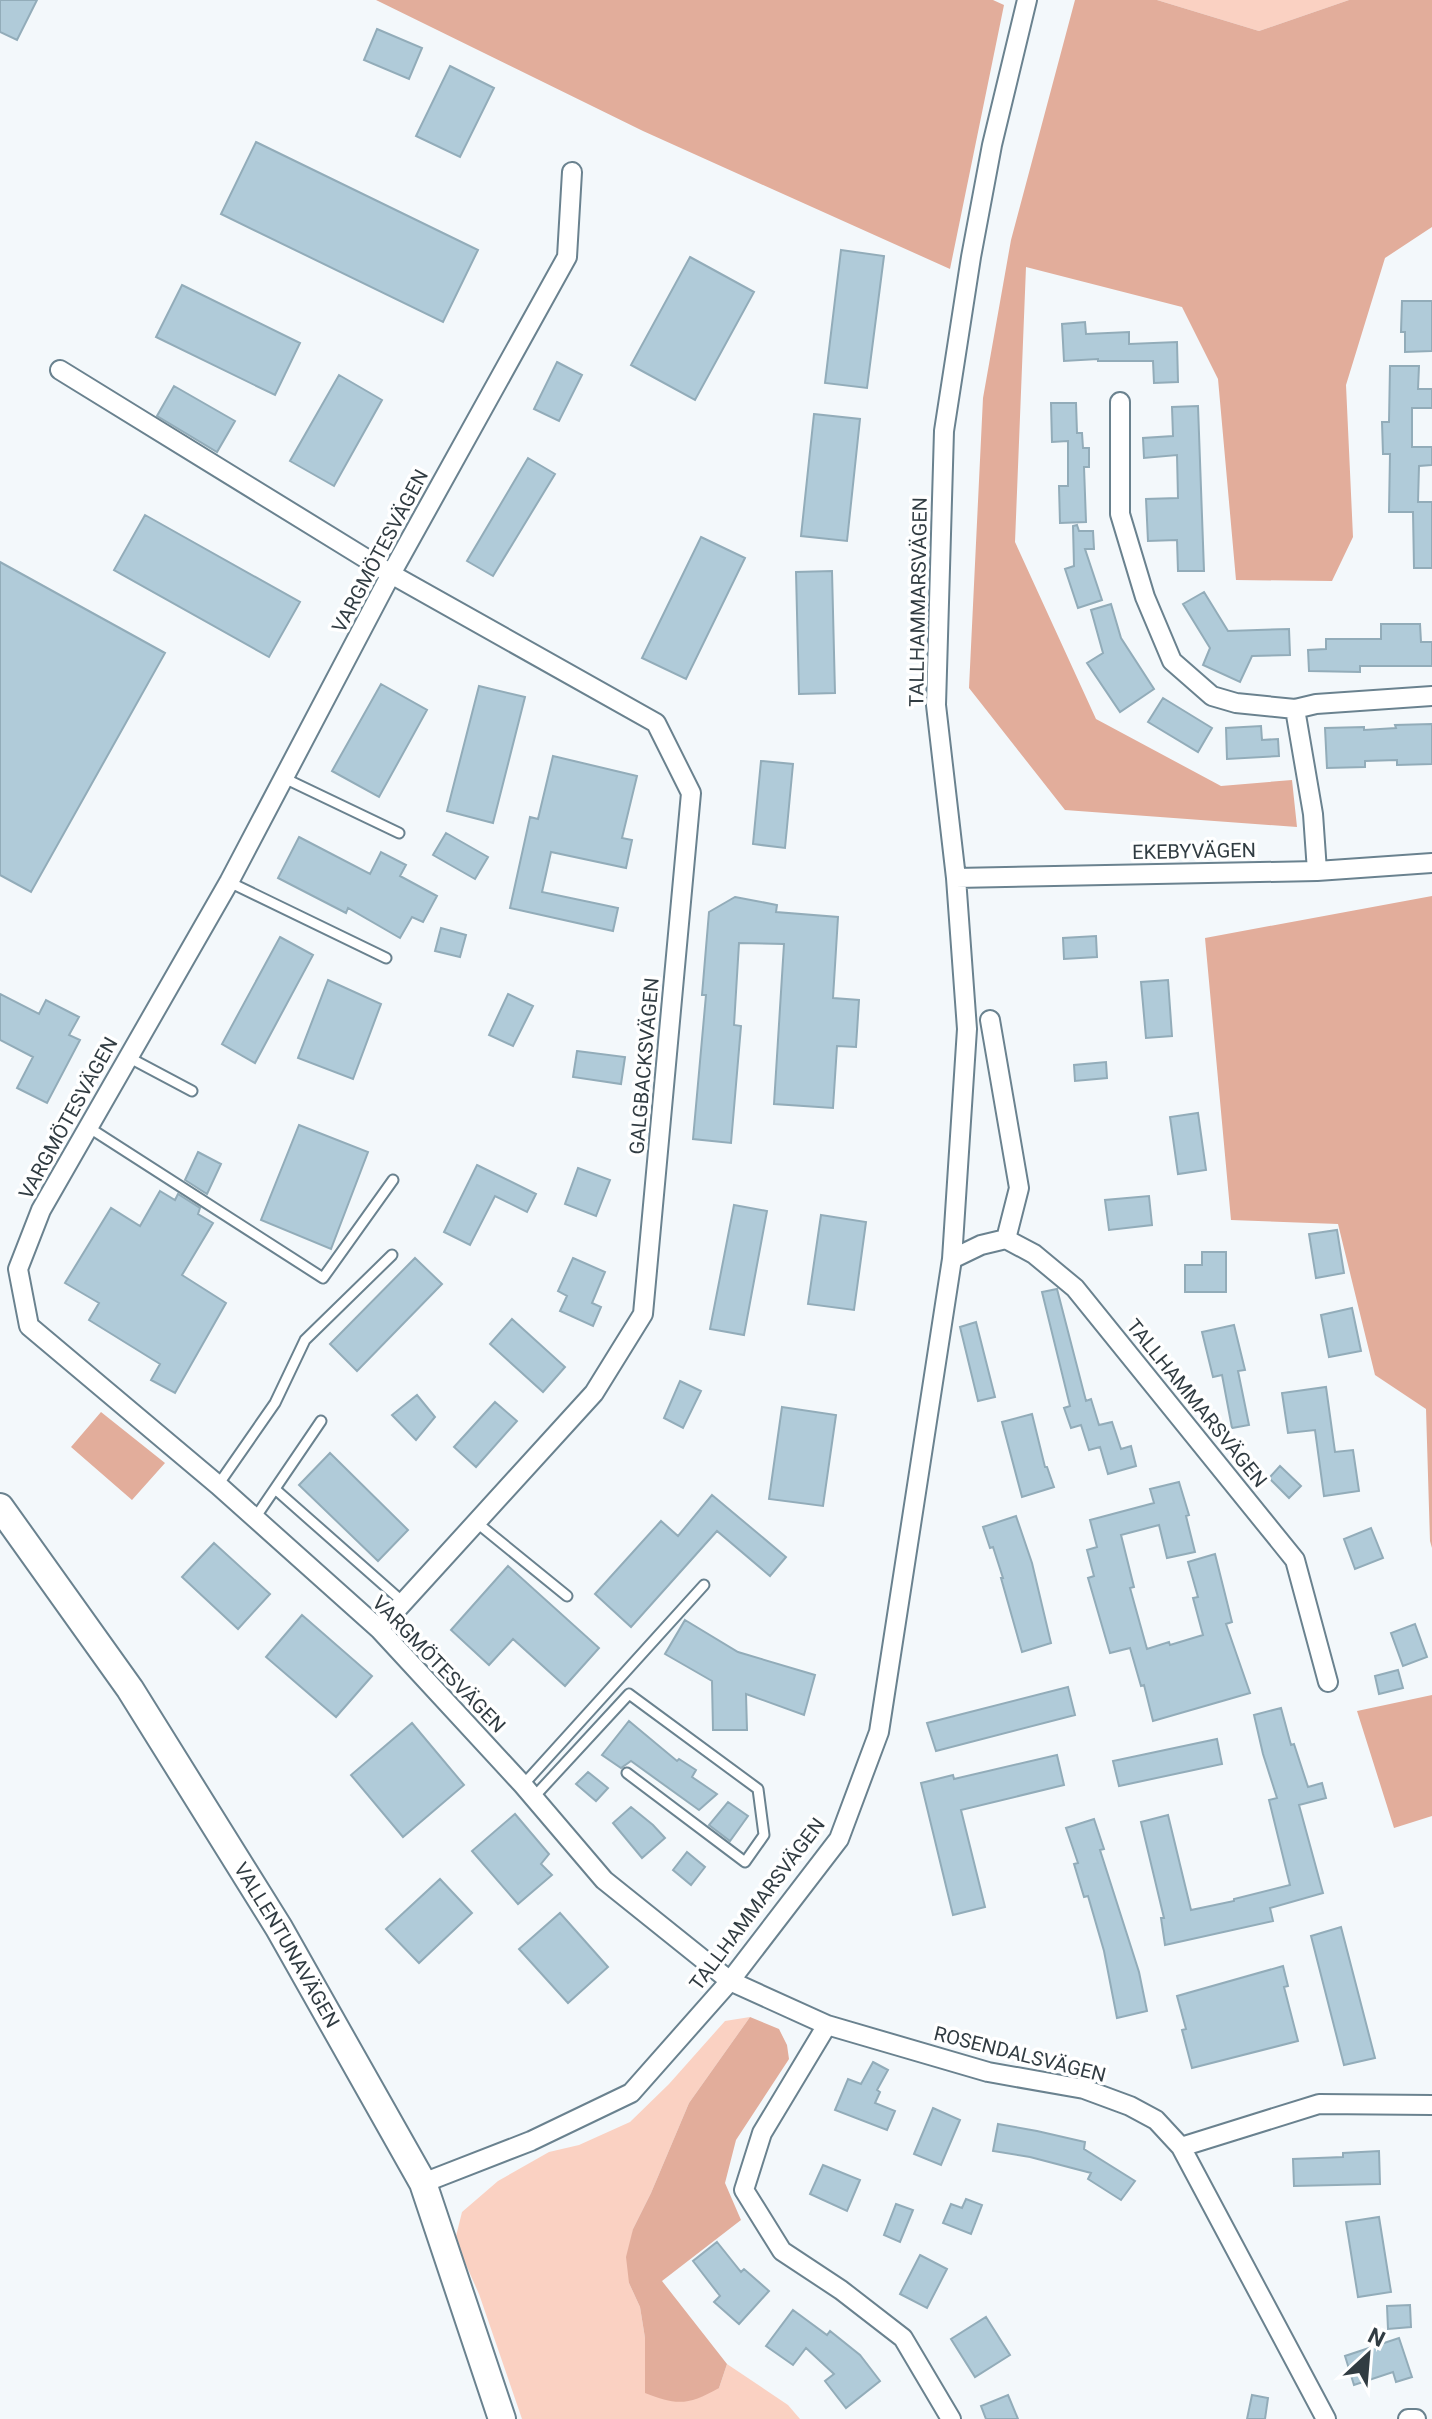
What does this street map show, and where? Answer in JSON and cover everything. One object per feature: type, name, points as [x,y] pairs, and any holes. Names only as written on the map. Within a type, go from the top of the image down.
[{"type":"main road","name":"VALLENTUNAVÄGEN","points":[[0,1507],[130,1689],[279,1928],[423,2183],[502,2419]]},
{"type":"street","name":"TALLHAMMARSVÄGEN","points":[[423,2183],[531,2141],[631,2093],[730,1981],[839,1839],[879,1732],[952,1259],[967,1029],[956,878],[936,705],[944,431],[973,243],[992,145],[1027,0]]},
{"type":"street","name":"VARGMÖTESVÄGEN","points":[[572,172],[567,257],[391,574],[229,882],[41,1210],[18,1269],[29,1326],[218,1485],[379,1629],[604,1880],[730,1981]]},
{"type":"street","name":"GALGBACKSVÄGEN","points":[[60,370],[391,574],[656,723],[691,793],[643,1314],[594,1393],[379,1629]]},
{"type":"street","points":[[1120,402],[1120,514],[1145,597],[1172,661],[1212,696],[1236,703],[1295,709],[1316,704],[1432,696]]},
{"type":"street","points":[[1295,709],[1313,814],[1317,871]]},
{"type":"street","name":"EKEBYVÄGEN","points":[[956,878],[1317,871],[1432,863]]},
{"type":"street","points":[[952,1259],[981,1245],[1006,1239],[1019,1188],[990,1020]]},
{"type":"street","name":"TALLHAMMARSVÄGEN","points":[[1006,1239],[1034,1254],[1075,1288],[1295,1560],[1328,1682]]},
{"type":"street","name":"ROSENDALSVÄGEN","points":[[730,1981],[827,2025],[988,2072],[1084,2089],[1130,2106],[1156,2120],[1181,2147],[1326,2419]]},
{"type":"street","points":[[827,2025],[762,2133],[744,2190],[782,2251],[841,2290],[903,2338],[951,2419]]},
{"type":"street","points":[[1181,2147],[1319,2104],[1432,2105]]},
{"type":"street","points":[[1408,2419],[1416,2419]]},
{"type":"lane","points":[[284,778],[399,833]]},
{"type":"lane","points":[[229,882],[386,958]]},
{"type":"lane","points":[[128,1057],[192,1091]]},
{"type":"lane","points":[[88,1126],[323,1278],[393,1180]]},
{"type":"lane","points":[[218,1485],[275,1403],[305,1340],[392,1255]]},
{"type":"lane","points":[[255,1518],[321,1421]]},
{"type":"lane","points":[[275,1489],[403,1602]]},
{"type":"lane","points":[[476,1522],[567,1596]]},
{"type":"lane","points":[[528,1792],[704,1585]]},
{"type":"lane","points":[[528,1792],[629,1694],[758,1789],[764,1835],[745,1862],[627,1773]]},
{"type":"shaded area","points":[[376,0],[993,0],[1004,5],[950,269],[643,131]]},
{"type":"shaded area","points":[[1075,0],[1157,0],[1259,31],[1349,0],[1432,0],[1432,227],[1385,258],[1346,385],[1353,537],[1332,581],[1236,580],[1218,379],[1182,307],[1026,267],[1015,542],[1096,719],[1221,786],[1292,780],[1297,827],[1065,810],[969,688],[983,398],[1011,240]]},
{"type":"shaded area","points":[[1157,0],[1349,0],[1259,31]]},
{"type":"shaded area","points":[[1432,896],[1432,1548],[1426,1409],[1375,1375],[1338,1224],[1231,1220],[1205,938]]},
{"type":"shaded area","points":[[101,1412],[165,1463],[132,1500],[71,1447]]},
{"type":"shaded area","points":[[1432,1695],[1432,1816],[1394,1828],[1357,1711]]},
{"type":"shaded area","points":[[750,2017],[689,2103],[633,2229],[629,2283],[640,2307],[645,2338],[645,2393],[719,2388],[727,2364],[788,2405],[800,2419],[522,2419],[479,2294],[455,2240],[462,2212],[498,2181],[549,2152],[579,2145],[630,2122],[725,2021]]},
{"type":"shaded area","points":[[750,2017],[779,2029],[787,2045],[789,2059],[736,2140],[725,2183],[741,2220],[662,2281],[727,2364],[719,2388],[699,2398],[675,2402],[645,2393],[645,2338],[640,2307],[629,2283],[626,2257],[633,2229],[689,2103]]},
{"type":"building","points":[[0,0],[37,0],[17,40],[0,32]]},
{"type":"building","points":[[377,29],[422,48],[409,79],[364,60]]},
{"type":"building","points":[[450,66],[494,88],[460,157],[416,136]]},
{"type":"building","points":[[256,142],[478,250],[443,322],[221,214]]},
{"type":"building","points":[[841,250],[884,256],[867,388],[825,383]]},
{"type":"building","points":[[690,257],[754,292],[695,400],[631,365]]},
{"type":"building","points":[[182,285],[300,343],[275,395],[156,337]]},
{"type":"building","points":[[1402,301],[1432,301],[1432,351],[1405,352],[1405,332],[1401,332]]},
{"type":"building","points":[[1085,322],[1086,334],[1129,332],[1129,344],[1177,342],[1178,382],[1154,383],[1153,361],[1064,361],[1062,324]]},
{"type":"building","points":[[557,362],[582,375],[559,421],[534,409]]},
{"type":"building","points":[[1390,366],[1419,366],[1418,389],[1432,389],[1432,408],[1412,408],[1412,447],[1432,447],[1432,465],[1419,466],[1418,502],[1432,502],[1432,568],[1414,568],[1413,512],[1389,512],[1390,454],[1383,454],[1382,422],[1389,422]]},
{"type":"building","points":[[339,375],[382,400],[334,486],[290,461]]},
{"type":"building","points":[[174,386],[235,421],[217,452],[157,416]]},
{"type":"building","points":[[1051,403],[1076,403],[1077,433],[1082,433],[1083,448],[1089,448],[1089,467],[1084,467],[1086,522],[1060,523],[1059,486],[1068,486],[1068,441],[1052,442]]},
{"type":"building","points":[[1198,406],[1204,571],[1178,571],[1177,540],[1148,541],[1146,499],[1178,498],[1177,455],[1144,458],[1143,438],[1173,436],[1172,407]]},
{"type":"building","points":[[814,414],[860,419],[847,541],[801,536]]},
{"type":"building","points":[[528,458],[555,474],[493,576],[467,561]]},
{"type":"building","points":[[145,515],[300,602],[269,657],[114,570]]},
{"type":"building","points":[[1077,525],[1079,531],[1093,531],[1094,549],[1085,549],[1102,600],[1078,608],[1065,569],[1074,566],[1073,526]]},
{"type":"building","points":[[701,537],[745,558],[686,679],[642,658]]},
{"type":"building","points":[[0,562],[165,653],[31,892],[0,875]]},
{"type":"building","points":[[832,571],[835,693],[799,694],[796,572]]},
{"type":"building","points":[[1204,592],[1228,631],[1289,629],[1290,655],[1252,656],[1240,682],[1203,665],[1210,648],[1183,604]]},
{"type":"building","points":[[1111,604],[1121,638],[1154,689],[1120,712],[1087,663],[1103,653],[1091,610]]},
{"type":"building","points":[[1381,624],[1420,624],[1421,642],[1432,642],[1432,666],[1360,666],[1360,672],[1309,671],[1308,650],[1326,649],[1326,639],[1381,639]]},
{"type":"building","points":[[381,684],[427,710],[379,797],[332,771]]},
{"type":"building","points":[[479,686],[525,697],[493,823],[447,811]]},
{"type":"building","points":[[1163,698],[1212,728],[1198,752],[1148,722]]},
{"type":"building","points":[[1432,724],[1432,764],[1397,765],[1397,760],[1365,761],[1365,767],[1327,768],[1325,728],[1364,727],[1364,730]]},
{"type":"building","points":[[1261,726],[1262,740],[1278,739],[1279,756],[1227,759],[1226,728]]},
{"type":"building","points":[[553,756],[637,776],[622,838],[632,840],[626,868],[551,852],[542,892],[618,908],[613,931],[510,908],[530,817],[538,819]]},
{"type":"building","points":[[761,761],[793,764],[785,848],[753,844]]},
{"type":"building","points":[[446,833],[488,857],[475,879],[433,855]]},
{"type":"building","points":[[299,837],[370,874],[381,852],[406,865],[400,876],[437,896],[423,922],[412,917],[400,938],[348,908],[346,913],[278,878]]},
{"type":"building","points":[[735,897],[777,905],[776,912],[838,917],[833,998],[859,1000],[856,1047],[837,1046],[833,1108],[774,1104],[784,944],[739,943],[734,1025],[741,1026],[731,1143],[693,1139],[706,995],[702,995],[709,912]]},
{"type":"building","points":[[441,928],[466,935],[460,957],[435,951]]},
{"type":"building","points":[[1096,936],[1097,957],[1064,959],[1063,938]]},
{"type":"building","points":[[280,937],[313,955],[255,1063],[222,1044]]},
{"type":"building","points":[[328,980],[381,1004],[353,1079],[298,1058]]},
{"type":"building","points":[[1168,980],[1172,1036],[1146,1038],[1141,982]]},
{"type":"building","points":[[0,994],[39,1014],[46,1000],[79,1017],[69,1035],[80,1040],[47,1103],[17,1088],[33,1057],[0,1040]]},
{"type":"building","points":[[508,994],[533,1006],[513,1046],[489,1035]]},
{"type":"building","points":[[577,1051],[625,1057],[621,1084],[573,1077]]},
{"type":"building","points":[[1106,1062],[1107,1078],[1075,1081],[1074,1065]]},
{"type":"building","points":[[1198,1113],[1206,1170],[1178,1174],[1170,1117]]},
{"type":"building","points":[[299,1125],[368,1152],[331,1249],[261,1220]]},
{"type":"building","points":[[198,1152],[221,1164],[207,1194],[185,1180]]},
{"type":"building","points":[[477,1165],[536,1194],[527,1212],[495,1196],[470,1245],[444,1232]]},
{"type":"building","points":[[578,1168],[610,1180],[596,1216],[565,1204]]},
{"type":"building","points":[[160,1191],[175,1200],[178,1194],[200,1208],[198,1214],[213,1223],[182,1275],[226,1303],[175,1393],[151,1380],[160,1364],[89,1320],[99,1303],[65,1283],[111,1208],[140,1226]]},
{"type":"building","points":[[1149,1196],[1152,1225],[1109,1230],[1105,1200]]},
{"type":"building","points":[[734,1205],[767,1211],[744,1335],[710,1329]]},
{"type":"building","points":[[821,1215],[866,1222],[854,1310],[808,1304]]},
{"type":"building","points":[[1337,1230],[1344,1273],[1316,1278],[1309,1234]]},
{"type":"building","points":[[1202,1252],[1226,1252],[1226,1292],[1185,1292],[1185,1265],[1202,1265]]},
{"type":"building","points":[[415,1258],[442,1284],[357,1371],[330,1344]]},
{"type":"building","points":[[573,1258],[605,1272],[592,1303],[601,1307],[593,1326],[560,1311],[567,1296],[558,1291]]},
{"type":"building","points":[[1057,1289],[1086,1401],[1091,1399],[1099,1425],[1112,1422],[1121,1449],[1131,1446],[1136,1466],[1108,1474],[1100,1447],[1089,1450],[1081,1425],[1071,1428],[1064,1408],[1070,1406],[1042,1292]]},
{"type":"building","points":[[1352,1308],[1361,1351],[1329,1357],[1321,1315]]},
{"type":"building","points":[[512,1319],[565,1367],[543,1392],[490,1344]]},
{"type":"building","points":[[976,1322],[995,1397],[978,1401],[960,1327]]},
{"type":"building","points":[[1234,1325],[1245,1370],[1238,1371],[1249,1425],[1232,1428],[1222,1375],[1213,1377],[1202,1332]]},
{"type":"building","points":[[680,1381],[701,1391],[683,1428],[664,1418]]},
{"type":"building","points":[[1326,1387],[1335,1452],[1353,1450],[1359,1491],[1324,1496],[1315,1430],[1288,1433],[1282,1393]]},
{"type":"building","points":[[417,1395],[435,1417],[416,1440],[392,1415]]},
{"type":"building","points":[[495,1402],[517,1421],[476,1467],[454,1447]]},
{"type":"building","points":[[782,1407],[836,1415],[823,1506],[769,1499]]},
{"type":"building","points":[[1032,1414],[1045,1467],[1054,1487],[1022,1497],[1002,1422]]},
{"type":"building","points":[[330,1453],[408,1530],[378,1561],[299,1485]]},
{"type":"building","points":[[1280,1466],[1301,1486],[1289,1498],[1269,1478]]},
{"type":"building","points":[[1179,1482],[1195,1552],[1167,1558],[1159,1525],[1121,1535],[1134,1587],[1130,1588],[1147,1649],[1203,1635],[1193,1598],[1198,1597],[1188,1562],[1215,1554],[1232,1622],[1226,1624],[1250,1693],[1153,1721],[1130,1648],[1110,1653],[1088,1578],[1094,1576],[1087,1550],[1097,1547],[1090,1520],[1154,1503],[1150,1489]]},
{"type":"building","points":[[712,1495],[786,1557],[770,1576],[717,1531],[631,1627],[595,1594],[661,1521],[678,1536]]},
{"type":"building","points":[[1016,1516],[1032,1563],[1051,1643],[1022,1652],[1003,1578],[983,1527]]},
{"type":"building","points":[[1371,1528],[1383,1558],[1355,1569],[1344,1539]]},
{"type":"building","points":[[214,1543],[270,1594],[238,1629],[182,1577]]},
{"type":"building","points":[[508,1566],[599,1648],[565,1686],[513,1639],[489,1665],[451,1630]]},
{"type":"building","points":[[302,1615],[372,1676],[336,1717],[266,1657]]},
{"type":"building","points":[[685,1620],[738,1652],[815,1675],[804,1715],[746,1694],[747,1730],[713,1730],[712,1681],[665,1654]]},
{"type":"building","points":[[1415,1624],[1427,1657],[1403,1666],[1391,1633]]},
{"type":"building","points":[[1398,1670],[1403,1688],[1379,1694],[1375,1676]]},
{"type":"building","points":[[1068,1687],[1075,1715],[936,1751],[927,1723]]},
{"type":"building","points":[[1281,1708],[1291,1745],[1294,1744],[1308,1787],[1322,1783],[1326,1798],[1299,1805],[1323,1893],[1270,1908],[1273,1921],[1165,1945],[1161,1918],[1164,1918],[1141,1822],[1168,1815],[1191,1910],[1290,1885],[1269,1800],[1277,1798],[1254,1715]]},
{"type":"building","points":[[629,1721],[677,1761],[679,1759],[696,1770],[692,1777],[717,1794],[699,1810],[631,1761],[621,1768],[602,1755]]},
{"type":"building","points":[[412,1723],[464,1785],[403,1837],[351,1775]]},
{"type":"building","points":[[1217,1739],[1222,1764],[1119,1786],[1113,1761]]},
{"type":"building","points":[[1057,1755],[1064,1785],[961,1810],[985,1907],[953,1915],[921,1783],[953,1775],[954,1779]]},
{"type":"building","points":[[588,1772],[608,1788],[596,1801],[576,1784]]},
{"type":"building","points":[[728,1802],[748,1816],[730,1841],[709,1825]]},
{"type":"building","points":[[631,1807],[665,1838],[642,1858],[613,1823]]},
{"type":"building","points":[[515,1814],[549,1854],[541,1864],[552,1875],[518,1904],[472,1851]]},
{"type":"building","points":[[1094,1819],[1104,1849],[1100,1850],[1139,1972],[1147,2011],[1117,2018],[1104,1951],[1088,1896],[1084,1897],[1074,1864],[1078,1863],[1066,1828]]},
{"type":"building","points":[[687,1852],[705,1867],[691,1885],[673,1870]]},
{"type":"building","points":[[440,1879],[472,1913],[419,1963],[386,1929]]},
{"type":"building","points":[[560,1913],[608,1967],[568,2003],[519,1949]]},
{"type":"building","points":[[1341,1927],[1375,2058],[1344,2065],[1311,1936]]},
{"type":"building","points":[[1283,1966],[1288,1986],[1284,1987],[1298,2041],[1192,2068],[1177,1996]]},
{"type":"building","points":[[873,2062],[888,2070],[877,2090],[880,2092],[875,2103],[895,2111],[887,2130],[835,2110],[848,2079],[861,2084]]},
{"type":"building","points":[[933,2108],[960,2120],[941,2165],[914,2154]]},
{"type":"building","points":[[998,2124],[1085,2142],[1084,2149],[1135,2181],[1121,2200],[1088,2179],[1091,2173],[993,2151]]},
{"type":"building","points":[[1379,2151],[1380,2184],[1294,2186],[1293,2159],[1343,2157],[1343,2153]]},
{"type":"building","points":[[823,2165],[860,2180],[847,2211],[810,2194]]},
{"type":"building","points":[[966,2199],[982,2205],[971,2234],[943,2223],[951,2204],[962,2208]]},
{"type":"building","points":[[896,2204],[913,2210],[900,2242],[884,2235]]},
{"type":"building","points":[[1379,2217],[1391,2292],[1358,2297],[1346,2222]]},
{"type":"building","points":[[717,2242],[741,2272],[744,2269],[769,2291],[739,2324],[714,2302],[720,2296],[693,2261]]},
{"type":"building","points":[[920,2255],[947,2269],[927,2308],[900,2294]]},
{"type":"building","points":[[1410,2305],[1411,2327],[1388,2329],[1387,2306]]},
{"type":"building","points":[[793,2310],[827,2335],[830,2331],[860,2355],[880,2381],[846,2408],[825,2381],[834,2374],[806,2348],[793,2365],[766,2346]]},
{"type":"building","points":[[986,2317],[1010,2355],[975,2377],[951,2339]]},
{"type":"building","points":[[1399,2338],[1412,2377],[1396,2382],[1393,2372],[1354,2385],[1345,2356]]},
{"type":"building","points":[[1008,2395],[1018,2419],[986,2419],[981,2406]]},
{"type":"building","points":[[1252,2395],[1268,2398],[1265,2419],[1247,2419]]}]
